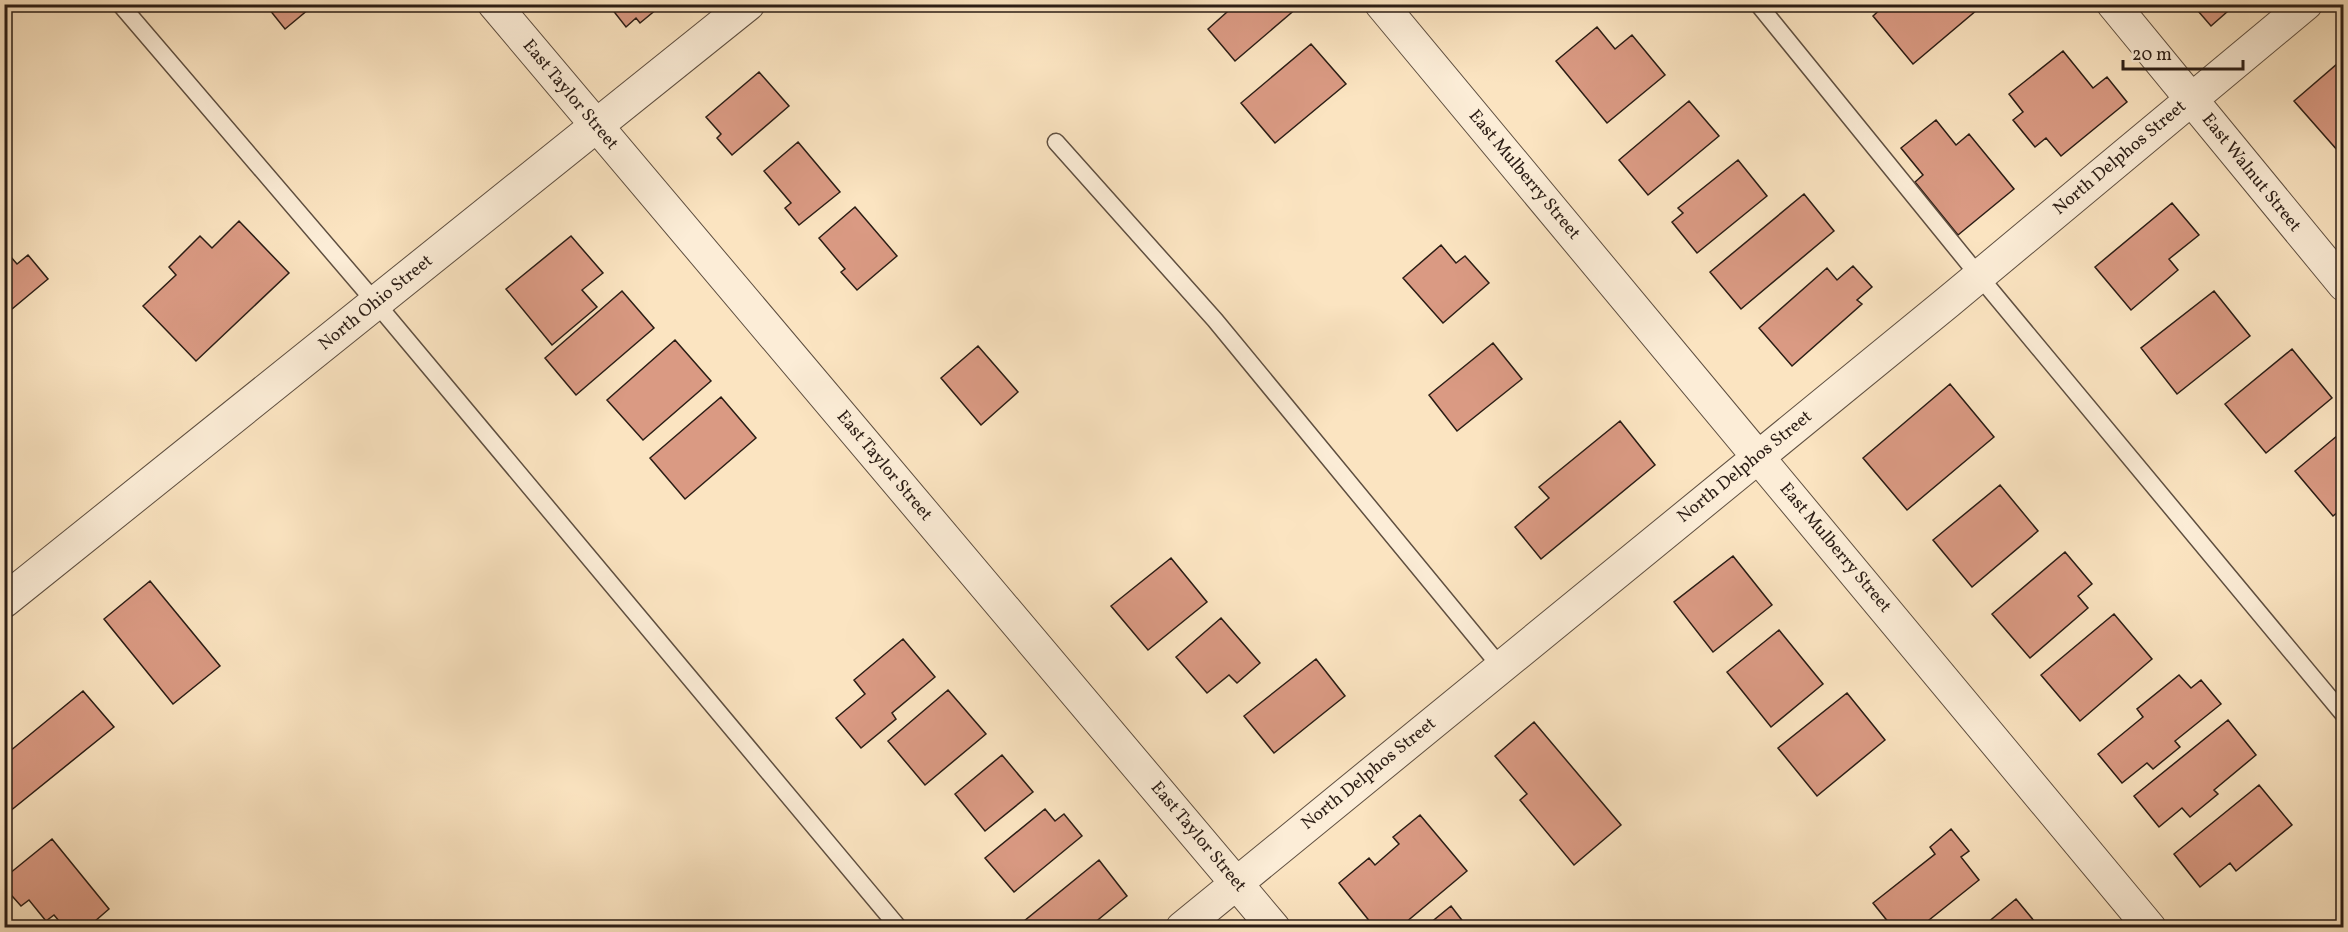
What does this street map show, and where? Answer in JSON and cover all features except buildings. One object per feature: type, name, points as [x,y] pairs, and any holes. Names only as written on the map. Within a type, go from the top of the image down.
[{"type":"street","name":"East Taylor Street","points":[[494,4],[1274,927]]},
{"type":"street","name":"North Ohio Street","points":[[4,601],[748,4]]},
{"type":"street","name":"East Mulberry Street","points":[[1381,4],[2150,927]]},
{"type":"street","name":"East Walnut Street","points":[[2113,4],[2343,285]]},
{"type":"street","name":"North Delphos Street","points":[[1182,927],[1979,276],[2306,4]]},
{"type":"lane","points":[[120,4],[376,303],[899,927]]},
{"type":"lane","points":[[1758,4],[1979,276],[2343,715]]},
{"type":"lane","points":[[1056,142],[1215,320],[1500,666]]}]
